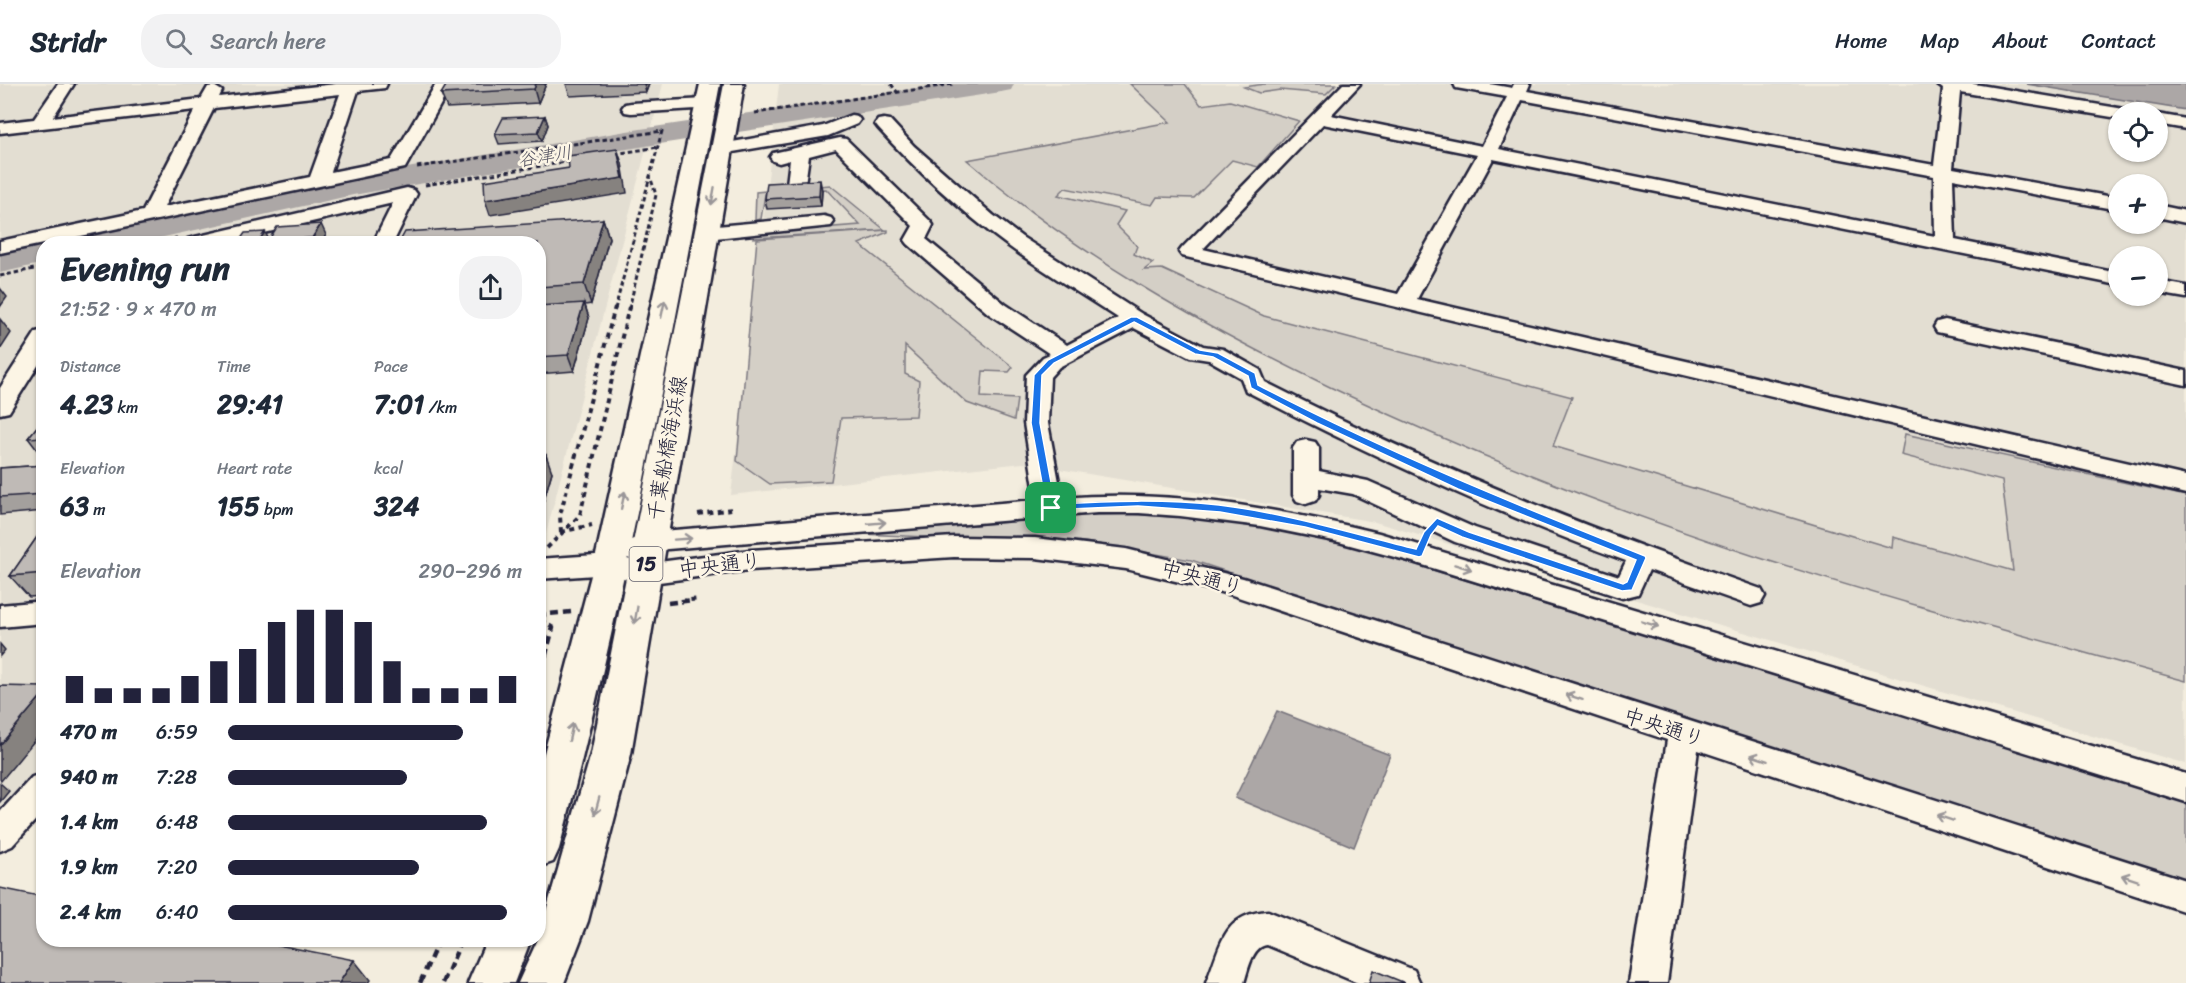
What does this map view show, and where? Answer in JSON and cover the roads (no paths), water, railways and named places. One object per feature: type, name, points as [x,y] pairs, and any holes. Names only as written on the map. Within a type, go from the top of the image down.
[{"type":"main road","name":"千葉船橋海浜線","points":[[546,822],[565,757],[714,136],[734,84]]},
{"type":"main road","name":"千葉船橋海浜線","points":[[541,983],[566,921],[611,753],[706,233],[714,136],[708,94]]},
{"type":"main road","points":[[491,983],[506,947]]},
{"type":"street","points":[[40,123],[66,84]]},
{"type":"street","points":[[150,216],[218,84]]},
{"type":"street","points":[[0,128],[379,84]]},
{"type":"street","points":[[56,236],[398,164],[444,84]]},
{"type":"street","points":[[1352,84],[1189,252],[2186,485]]},
{"type":"street","points":[[1462,84],[1518,89],[2108,202]]},
{"type":"street","points":[[1945,244],[1943,171],[1948,85],[2108,111]]},
{"type":"street","points":[[320,179],[351,87]]},
{"type":"street","points":[[1404,302],[1488,152],[1518,89]]},
{"type":"street","points":[[631,108],[708,94]]},
{"type":"street","points":[[1318,118],[2108,277]]},
{"type":"street","points":[[779,157],[800,152],[834,137],[850,120]]},
{"type":"street","points":[[2168,121],[2186,124]]},
{"type":"street","points":[[884,124],[908,150],[986,219],[1015,241],[1134,319],[1198,352],[1215,354],[1252,375],[1254,386],[1321,422],[1462,487],[1641,558],[1751,597]]},
{"type":"street","points":[[714,136],[834,137],[923,225],[915,240],[997,309],[1066,354]]},
{"type":"street","points":[[796,184],[800,152]]},
{"type":"street","points":[[225,236],[407,194],[386,236]]},
{"type":"street","points":[[2168,213],[2186,217]]},
{"type":"street","points":[[706,233],[825,222]]},
{"type":"street","points":[[0,248],[36,240]]},
{"type":"street","points":[[2168,289],[2186,292]]},
{"type":"street","points":[[1051,508],[1036,423],[1038,375],[1051,362],[1134,319]]},
{"type":"street","points":[[1945,327],[2186,378]]},
{"type":"street","points":[[0,407],[36,350]]},
{"type":"street","points":[[1306,448],[1307,486],[1359,487],[1465,535],[1622,588],[1632,584],[1641,558]]},
{"type":"street","points":[[1419,554],[1427,534],[1462,487]]},
{"type":"street","name":"中央通り","points":[[610,564],[650,541],[1051,508],[1138,503],[1220,508],[1305,524],[1419,554],[2186,788]]},
{"type":"street","name":"中央通り","points":[[610,564],[644,574],[750,560],[954,547],[1035,548],[1104,555],[1187,572],[1233,585],[2186,896]]},
{"type":"street","points":[[546,568],[610,564]]},
{"type":"street","points":[[0,616],[36,613]]},
{"type":"street","points":[[1648,983],[1684,733]]},
{"type":"street","points":[[0,836],[36,796]]},
{"type":"street","points":[[1225,983],[1242,939],[1253,928],[1268,928],[1401,983]]},
{"type":"waterway","name":"谷津川","points":[[124,236],[353,186],[627,140],[1001,84]]},
{"type":"waterway","name":"谷津川","points":[[0,263],[36,255]]}]
